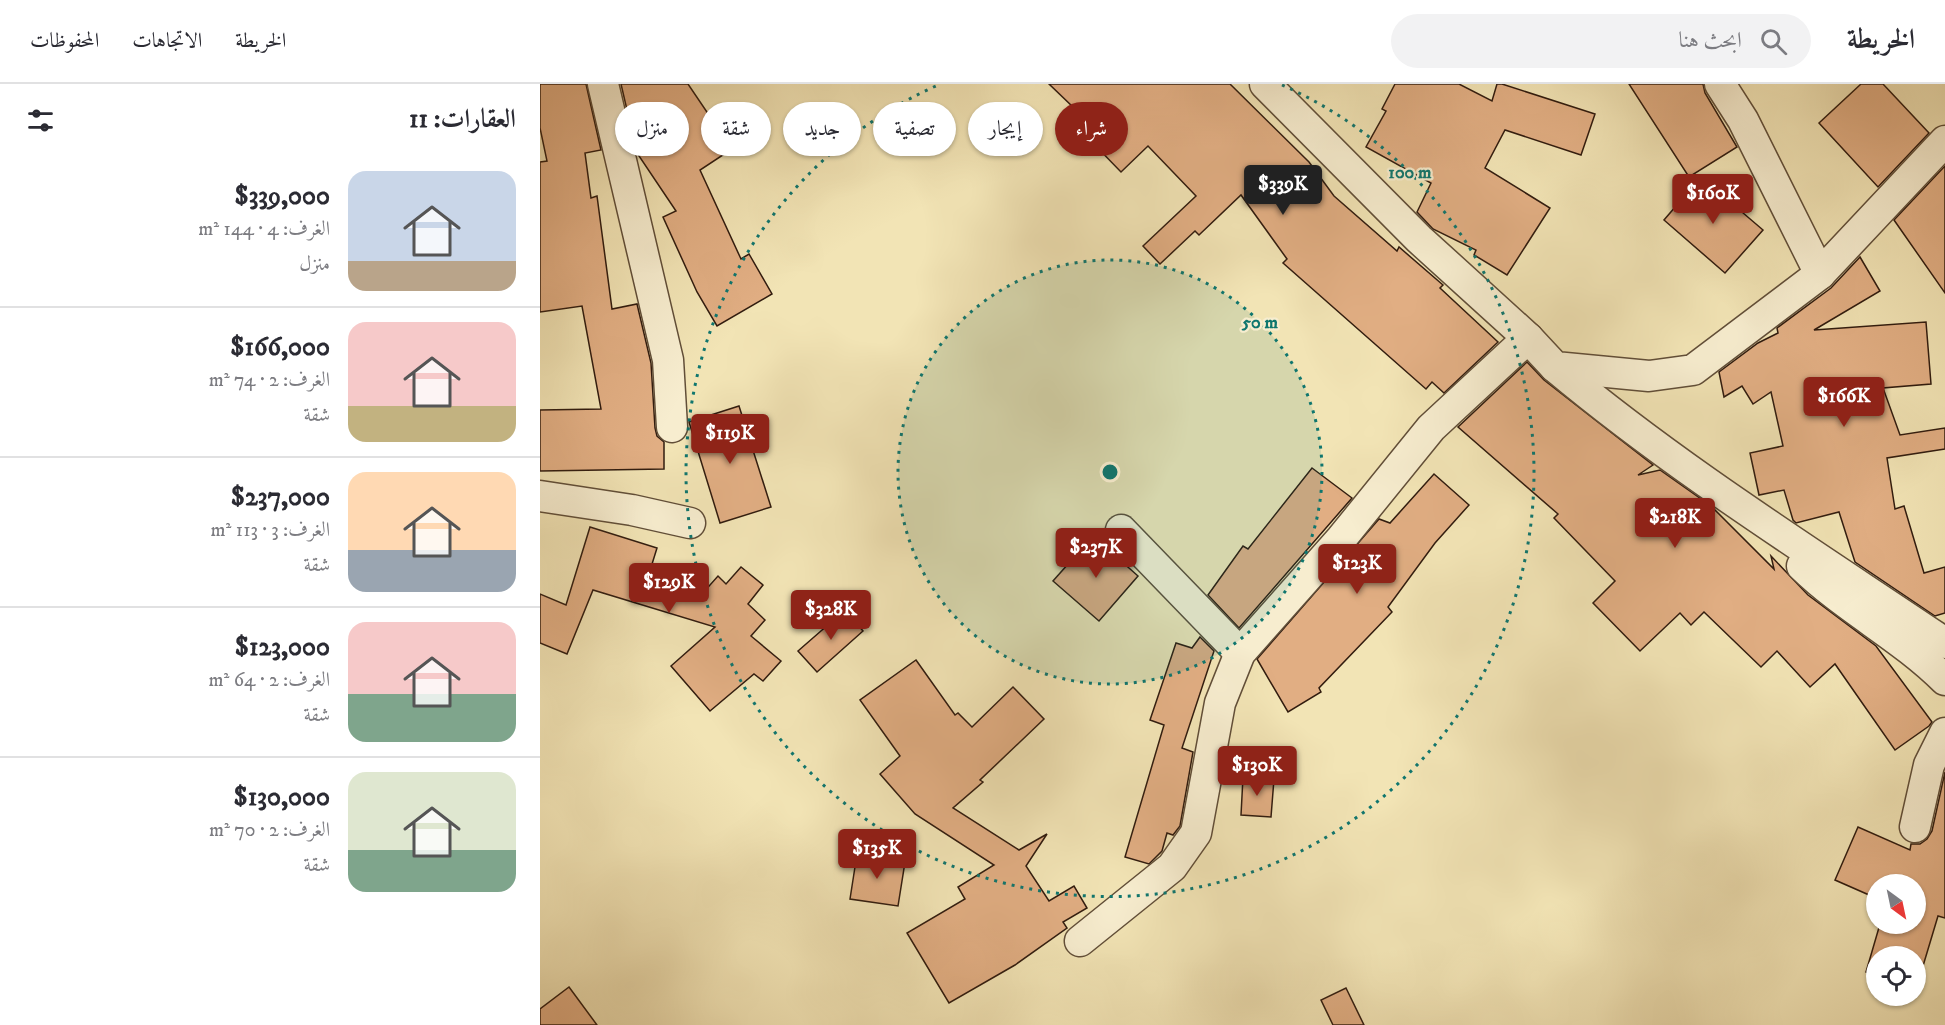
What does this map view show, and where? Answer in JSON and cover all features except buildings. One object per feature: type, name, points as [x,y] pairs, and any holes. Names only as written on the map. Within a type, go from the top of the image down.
[{"type":"street","points":[[603,84],[669,360],[672,427]]},
{"type":"street","points":[[1265,84],[1419,239],[1528,338],[1555,367],[1619,421],[1945,643]]},
{"type":"street","points":[[1720,84],[1743,120],[1820,274]]},
{"type":"street","points":[[1555,367],[1649,376],[1693,370],[1820,274],[1945,141]]},
{"type":"street","points":[[1080,941],[1172,867],[1196,833],[1220,703],[1240,653],[1341,539],[1431,428],[1528,338]]},
{"type":"street","points":[[540,496],[632,510],[690,523]]},
{"type":"street","points":[[1121,530],[1240,653]]},
{"type":"street","points":[[1780,532],[1794,558],[1806,570],[1924,659],[1945,680]]},
{"type":"street","points":[[1915,827],[1929,765],[1945,733]]}]
